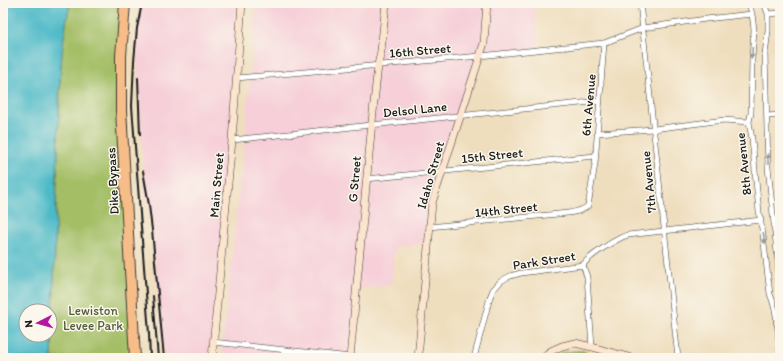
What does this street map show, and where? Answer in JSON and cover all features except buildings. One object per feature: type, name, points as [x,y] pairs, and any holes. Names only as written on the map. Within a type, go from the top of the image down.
[{"type":"highway","name":"Dike Bypass","points":[[125,3],[120,56],[120,75],[135,358]]},
{"type":"street","name":"Main Street","points":[[212,358],[243,3]]},
{"type":"street","name":"G Street","points":[[350,357],[366,179],[386,3]]},
{"type":"street","name":"Idaho Street","points":[[418,358],[432,203],[484,43],[487,3]]},
{"type":"street","name":"7th Avenue","points":[[640,3],[678,358]]},
{"type":"street","name":"8th Avenue","points":[[749,3],[754,28],[751,113],[749,122],[770,294],[774,303],[778,322],[780,354]]},
{"type":"street","name":"8th Avenue","points":[[764,3],[768,14],[766,54],[768,167],[780,281]]},
{"type":"street","points":[[768,14],[780,13]]},
{"type":"street","points":[[604,42],[643,28],[752,14]]},
{"type":"street","name":"16th Street","points":[[236,78],[480,56],[604,42]]},
{"type":"street","name":"6th Avenue","points":[[585,208],[588,206],[589,202],[595,164],[604,42]]},
{"type":"street","name":"Delsol Lane","points":[[232,140],[600,102]]},
{"type":"street","points":[[767,116],[780,115]]},
{"type":"street","points":[[597,133],[654,129],[724,120],[749,122]]},
{"type":"street","name":"15th Street","points":[[366,179],[595,156]]},
{"type":"street","name":"14th Street","points":[[429,228],[568,214],[585,208]]},
{"type":"street","points":[[774,220],[780,219]]},
{"type":"street","points":[[664,231],[760,220]]},
{"type":"street","name":"Park Street","points":[[474,358],[490,297],[493,290],[501,281],[510,276],[521,273],[583,265],[586,261],[621,237],[664,231]]},
{"type":"street","points":[[583,265],[586,277],[592,347]]},
{"type":"street","name":"8th Avenue","points":[[778,322],[780,310]]},
{"type":"street","points":[[213,342],[350,357]]},
{"type":"street","points":[[541,358],[551,351],[568,344],[575,343],[632,358]]},
{"type":"street","points":[[283,358],[284,350]]},
{"type":"shaded area","points":[[142,3],[242,3],[212,358],[164,358],[152,230],[144,181],[136,38]]},
{"type":"shaded area","points":[[257,3],[559,3],[534,7],[538,49],[480,56],[434,194],[428,242],[395,247],[391,285],[357,289],[350,358],[221,358],[244,146]]},
{"type":"green space","name":"Lewiston Levee Park","points":[[70,3],[125,3],[122,33],[135,358],[52,358],[52,343],[58,343],[58,303],[53,303],[61,62],[64,34]]},
{"type":"green space","points":[[583,351],[603,358],[554,358],[563,353]]},
{"type":"water","points":[[3,3],[70,3],[66,21],[60,75],[53,303],[18,303],[18,343],[52,343],[52,358],[3,358]]},
{"type":"railway","points":[[142,3],[137,28],[132,106],[150,358]]},
{"type":"railway","points":[[138,78],[140,135]]},
{"type":"railway","points":[[143,171],[152,230],[164,358]]},
{"type":"railway","points":[[153,296],[158,358]]}]
